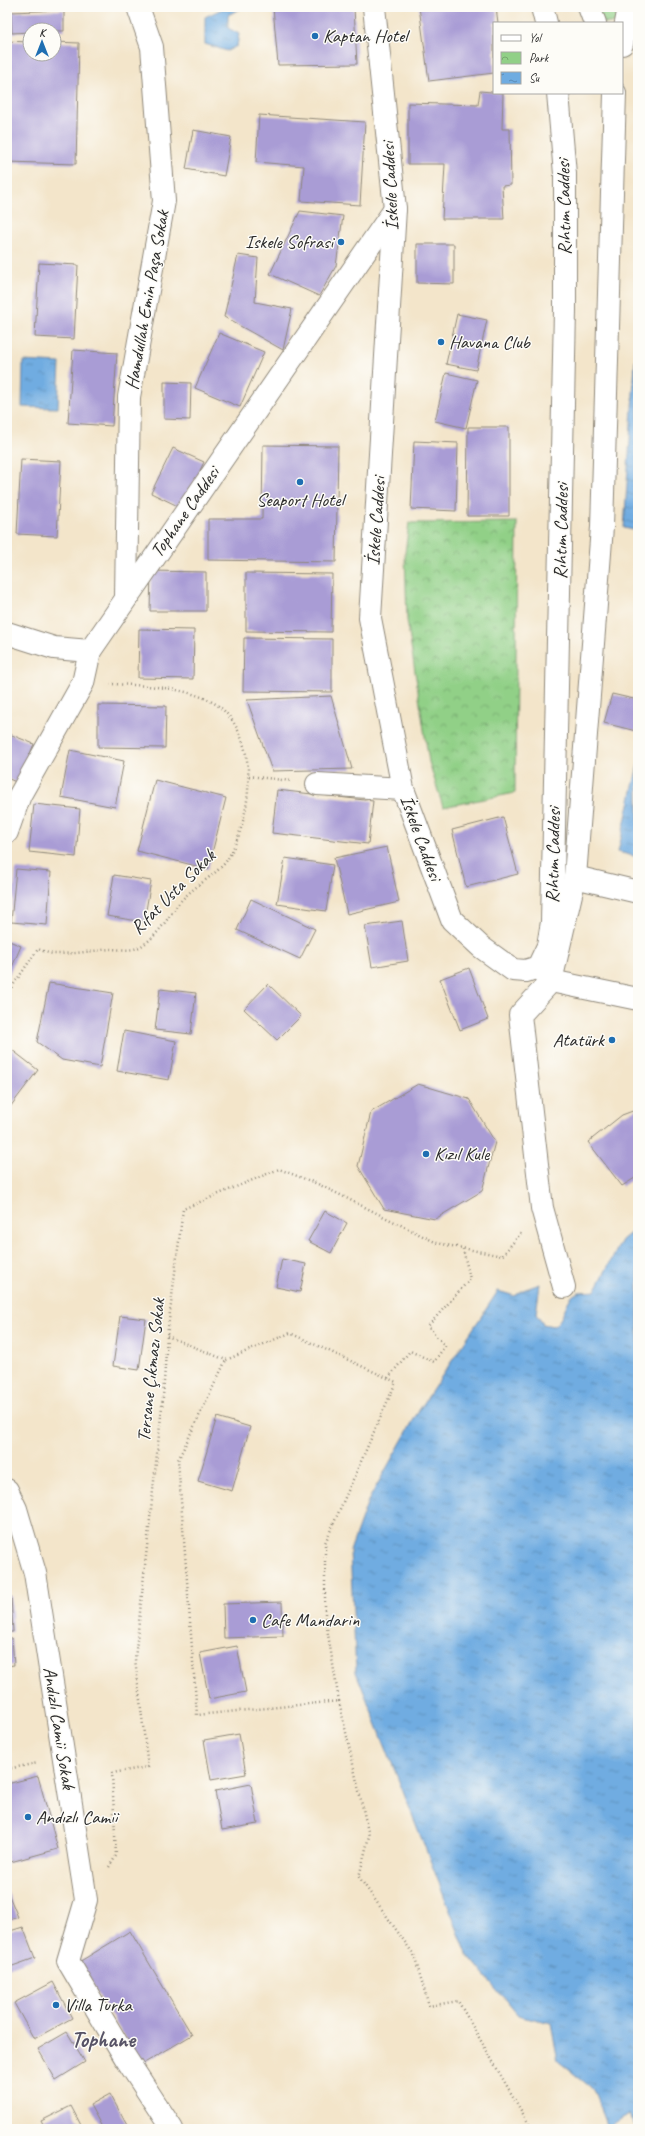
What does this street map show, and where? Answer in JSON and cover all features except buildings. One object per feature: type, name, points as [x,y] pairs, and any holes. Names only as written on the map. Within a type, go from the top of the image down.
[{"type":"street","name":"Hamdullah Emin Paşa Sokak","points":[[126,597],[129,397],[164,201],[152,47],[138,7]]},
{"type":"street","name":"İskele Caddesi","points":[[374,7],[395,209],[370,618],[402,789],[452,920],[481,947],[513,970],[544,974]]},
{"type":"street","points":[[542,7],[546,22]]},
{"type":"street","points":[[589,7],[595,22]]},
{"type":"street","points":[[623,38],[628,7]]},
{"type":"street","name":"Rıhtım Caddesi","points":[[544,974],[552,922],[565,310],[565,174],[558,94]]},
{"type":"street","points":[[564,1287],[542,1208],[520,1015],[544,974],[575,877],[602,527],[615,94]]},
{"type":"street","name":"Tophane Caddesi","points":[[7,832],[20,795],[83,683],[90,651],[395,209]]},
{"type":"street","points":[[7,633],[54,648],[90,651]]},
{"type":"street","points":[[317,784],[402,789]]},
{"type":"street","points":[[575,877],[638,892]]},
{"type":"street","points":[[544,974],[638,999]]},
{"type":"street","name":"Andızlı Camii Sokak","points":[[7,1490],[16,1509],[35,1573],[86,1900],[68,1961],[125,2057],[172,2129]]},
{"type":"path","name":"Rıfat Usta Sokak","points":[[7,994],[38,949],[54,954],[136,948],[158,932],[180,902],[226,862],[237,838],[244,815],[249,776],[245,748],[237,730],[221,708],[203,698],[181,692],[131,685],[83,683]]},
{"type":"path","points":[[249,776],[317,784]]},
{"type":"path","name":"Tersane Çıkmazı Sokak","points":[[86,1900],[116,1856],[112,1773],[148,1767],[135,1659],[163,1397],[167,1336],[183,1209],[279,1169],[318,1184],[437,1244],[502,1256],[542,1208]]},
{"type":"path","points":[[388,1378],[410,1351],[434,1362],[445,1346],[428,1326],[470,1279],[463,1248]]},
{"type":"path","points":[[338,1701],[197,1715],[178,1460],[226,1360],[290,1333],[396,1382],[326,1543],[325,1616],[338,1701],[369,1836],[359,1877],[414,1955],[429,2006],[458,2001],[530,2126]]},
{"type":"path","points":[[167,1336],[226,1360]]},
{"type":"green space","points":[[592,7],[626,7],[622,22],[598,22]]},
{"type":"green space","points":[[517,522],[515,793],[443,807],[429,762],[407,620],[405,553],[409,523]]},
{"type":"water","points":[[226,7],[244,7],[228,15],[228,28],[239,34],[237,46],[227,51],[205,44],[205,17]]},
{"type":"water","points":[[638,320],[638,531],[624,528]]},
{"type":"water","points":[[23,361],[60,363],[58,408],[22,407]]},
{"type":"water","points":[[638,765],[638,857],[618,852]]},
{"type":"water","points":[[638,1227],[638,2129],[629,2114],[608,2127],[593,2089],[558,2061],[551,2023],[518,2015],[467,1954],[356,1672],[350,1551],[368,1501],[418,1412],[498,1291],[515,1296],[523,1290],[540,1284],[536,1314],[543,1324],[553,1326],[561,1318],[570,1298],[579,1292],[595,1291],[622,1240]]},
{"type":"place","name":"Kaptan Hotel","points":[[315,36]]},
{"type":"place","name":"Iskele Sofrasi","points":[[341,242]]},
{"type":"place","name":"Havana Club","points":[[441,342]]},
{"type":"place","name":"Seaport Hotel","points":[[300,482]]},
{"type":"place","name":"Atatürk","points":[[612,1040]]},
{"type":"place","name":"Kızıl Kule","points":[[426,1154]]},
{"type":"place","name":"Cafe Mandarin","points":[[253,1620]]},
{"type":"place","name":"Andızlı Camii","points":[[28,1817]]},
{"type":"place","name":"Villa Turka","points":[[56,2005]]},
{"type":"district","name":"Tophane","points":[[103,2039]]}]
